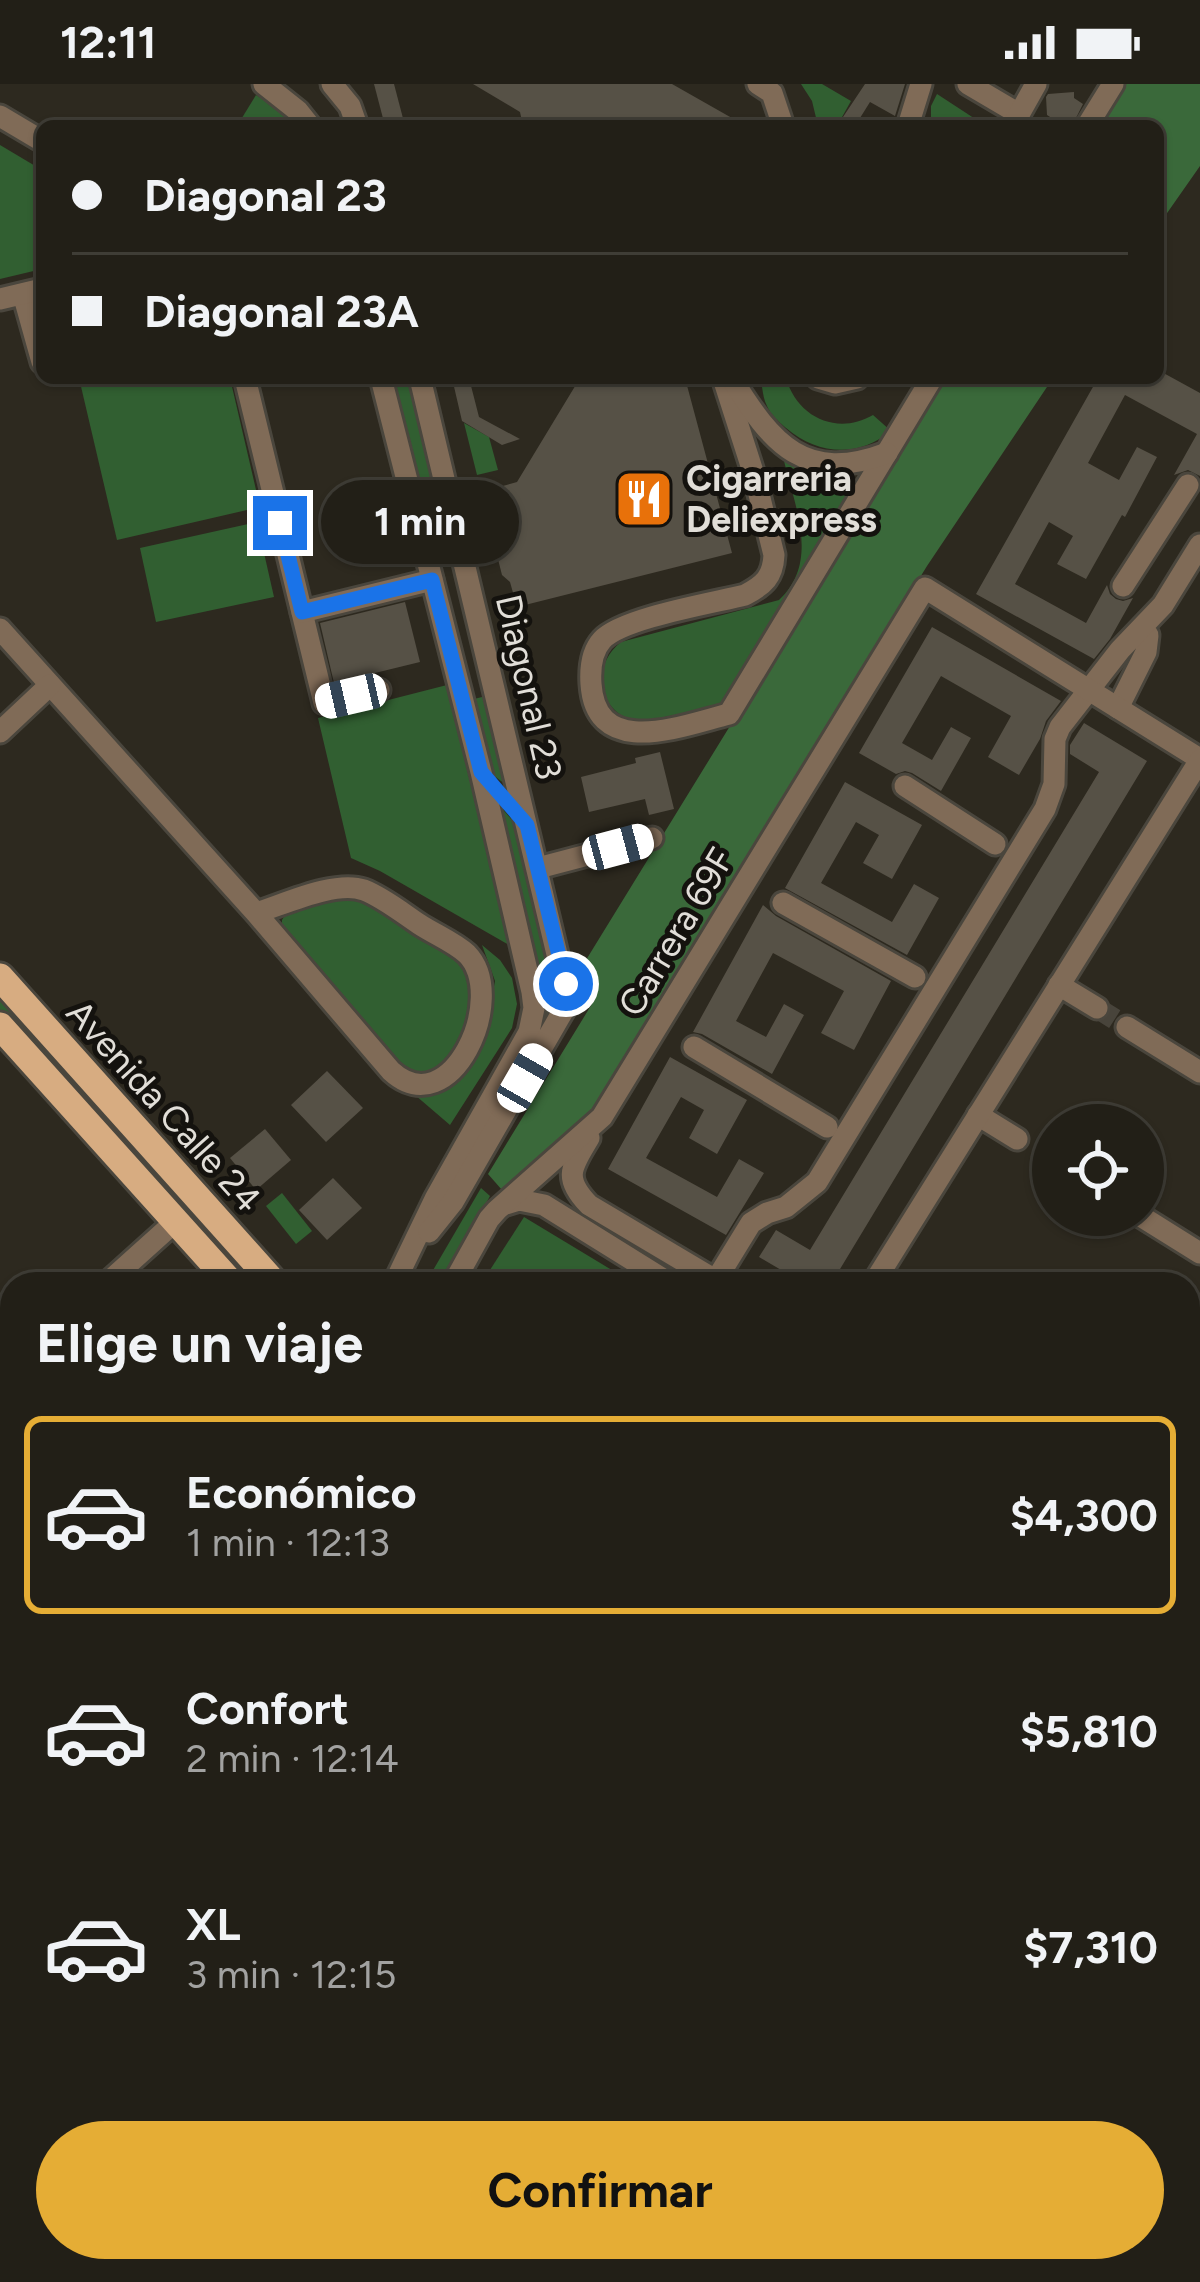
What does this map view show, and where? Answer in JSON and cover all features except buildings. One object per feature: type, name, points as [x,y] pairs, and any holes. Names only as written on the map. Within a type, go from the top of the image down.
[{"type":"main road","name":"Avenida Calle 24","points":[[0,977],[264,1272]]},
{"type":"main road","name":"Avenida Calle 24","points":[[0,1026],[221,1272]]},
{"type":"street","points":[[264,84],[304,120]]},
{"type":"street","points":[[332,84],[355,120]]},
{"type":"street","points":[[758,84],[772,93],[781,120]]},
{"type":"street","points":[[910,120],[921,84]]},
{"type":"street","points":[[968,84],[1016,120],[1036,84]]},
{"type":"street","points":[[1090,120],[1103,88]]},
{"type":"street","points":[[0,116],[36,137]]},
{"type":"street","points":[[0,299],[33,291]]},
{"type":"street","points":[[246,384],[324,703],[379,690]]},
{"type":"street","name":"Diagonal 23","points":[[382,384],[481,772],[534,1008],[529,1032],[435,1199],[401,1272]]},
{"type":"street","name":"Diagonal 23","points":[[410,1256],[453,1202],[565,1008],[566,984],[421,384]]},
{"type":"street","points":[[729,384],[774,555],[770,578],[745,595],[621,627],[600,641],[590,666],[591,691],[599,714],[618,728],[645,734],[729,714],[928,384]]},
{"type":"street","points":[[732,384],[778,442],[801,458],[836,464],[886,453]]},
{"type":"street","points":[[1124,586],[1188,485]]},
{"type":"street","points":[[725,1272],[752,1223],[787,1207],[817,1182],[1045,809],[1054,784],[1055,739],[1060,728],[1120,650],[1163,605],[1197,549],[1158,532]]},
{"type":"street","points":[[302,612],[432,580]]},
{"type":"street","name":"Carrera 69F","points":[[460,1272],[489,1219],[602,1117],[925,588],[1090,691]]},
{"type":"street","points":[[1118,708],[1146,652],[1148,635]]},
{"type":"street","points":[[4,642],[50,685],[399,1078],[419,1085],[441,1080],[458,1062],[481,1011],[482,990],[466,954],[359,888],[338,887],[256,913]]},
{"type":"street","points":[[0,733],[50,685]]},
{"type":"street","points":[[880,1272],[1200,759],[1090,691]]},
{"type":"street","points":[[1060,728],[1066,746],[1066,782]]},
{"type":"street","points":[[481,772],[527,825]]},
{"type":"street","points":[[904,786],[995,844]]},
{"type":"street","points":[[538,868],[652,838]]},
{"type":"street","points":[[784,902],[915,977]]},
{"type":"street","points":[[1059,985],[1097,1008]]},
{"type":"street","points":[[1127,1027],[1200,1072]]},
{"type":"street","points":[[694,1047],[827,1127]]},
{"type":"street","points":[[978,1115],[1016,1139]]},
{"type":"street","points":[[602,1117],[572,1167],[578,1194],[702,1272]]},
{"type":"street","points":[[506,1204],[519,1200],[544,1204],[652,1272]]},
{"type":"street","points":[[752,1223],[786,1217],[807,1206]]},
{"type":"street","points":[[119,1272],[176,1221]]},
{"type":"street","points":[[1164,1231],[1200,1253]]},
{"type":"green space","points":[[801,84],[822,84],[851,101],[840,120],[817,120]]},
{"type":"green space","points":[[1125,84],[1200,84],[1200,166],[1164,217],[1164,120],[1103,120]]},
{"type":"green space","points":[[937,94],[977,120],[931,120]]},
{"type":"green space","points":[[256,95],[290,120],[241,120]]},
{"type":"green space","points":[[0,145],[36,166],[36,270],[0,279]]},
{"type":"green space","points":[[80,384],[231,384],[260,507],[117,540]]},
{"type":"green space","points":[[392,384],[411,384],[453,550],[435,554]]},
{"type":"green space","points":[[762,384],[788,384],[799,403],[820,419],[846,424],[873,415],[891,431],[865,446],[825,448],[786,428],[765,400]]},
{"type":"green space","points":[[940,384],[1049,384],[927,566],[591,1112],[502,1190],[488,1174],[595,999],[586,960]]},
{"type":"green space","points":[[464,423],[489,437],[498,470],[477,475]]},
{"type":"green space","points":[[784,461],[816,474],[857,482],[727,704],[641,722],[626,718],[607,701],[602,677],[611,652],[621,642],[779,600],[791,585],[799,569],[801,534]]},
{"type":"green space","points":[[257,522],[274,597],[156,622],[140,548]]},
{"type":"green space","points":[[447,685],[509,945],[351,858],[318,718]]},
{"type":"green space","points":[[486,696],[510,788],[488,771],[470,700]]},
{"type":"green space","points":[[494,799],[518,827],[555,989],[546,1020],[521,1067],[538,1020]]},
{"type":"green space","points":[[352,896],[459,959],[465,969],[473,1004],[468,1028],[453,1054],[433,1073],[422,1076],[404,1070],[282,929],[288,910]]},
{"type":"green space","points":[[482,945],[512,978],[517,1004],[512,1028],[450,1125],[415,1095],[438,1091],[453,1080],[488,1018],[495,981]]},
{"type":"green space","points":[[0,991],[248,1272],[233,1272],[0,1013]]},
{"type":"green space","points":[[481,1188],[490,1196],[449,1272],[432,1272]]},
{"type":"green space","points":[[282,1193],[312,1231],[296,1244],[266,1206]]},
{"type":"green space","points":[[524,1217],[615,1272],[489,1272]]},
{"type":"tunnel","points":[[1097,1008],[1127,1027]]},
{"type":"place","name":"Cigarreria Deliexpress","points":[[644,499]]},
{"type":"route","points":[[280,523],[302,612],[432,580],[481,772],[527,825],[566,984]]}]
